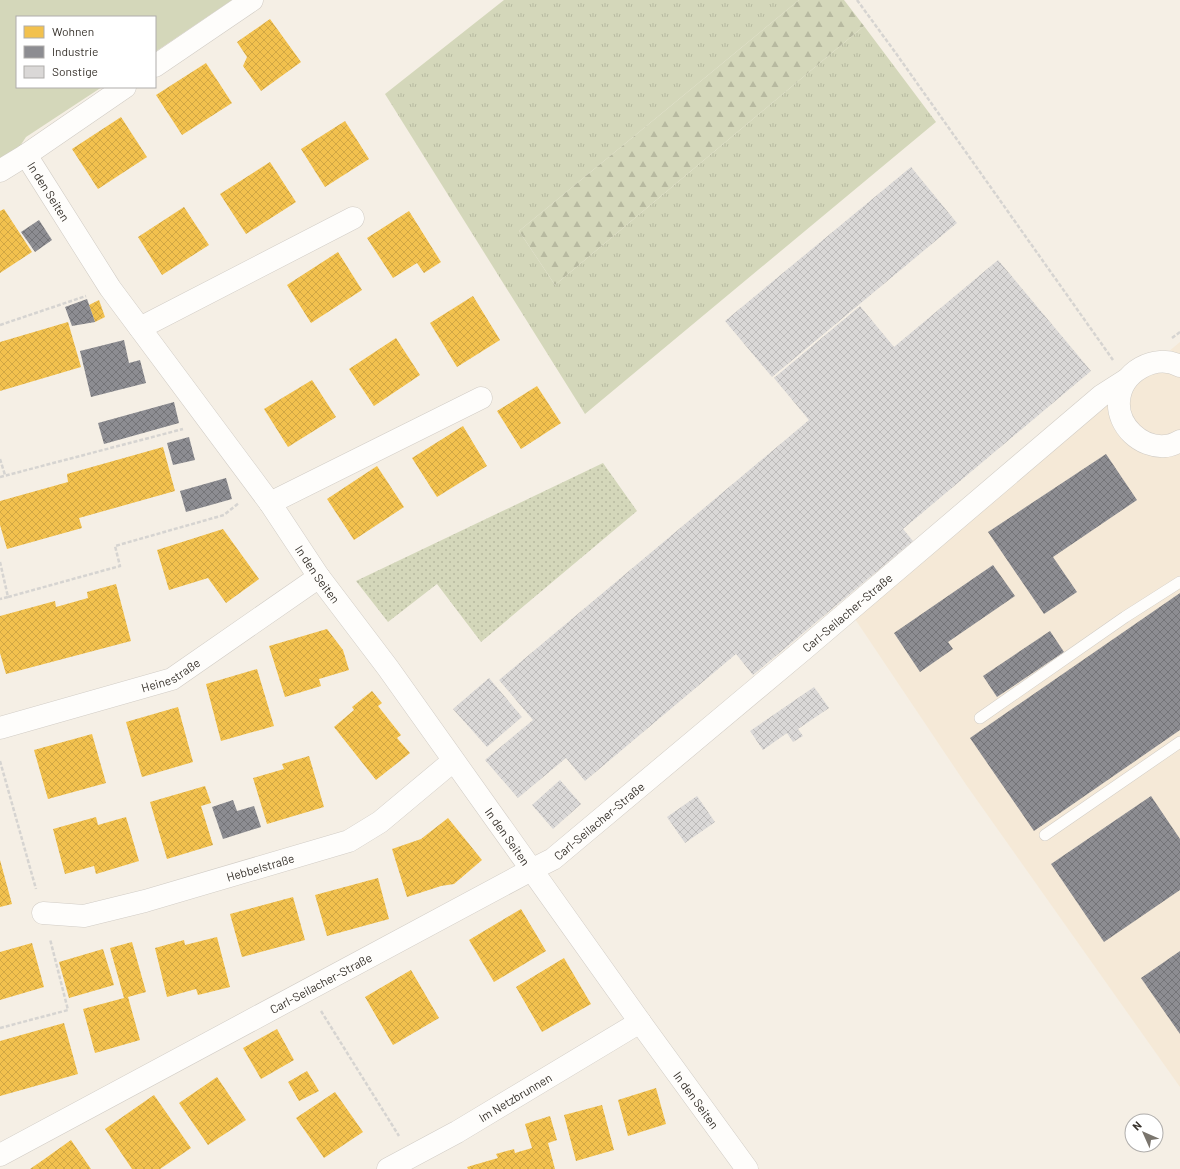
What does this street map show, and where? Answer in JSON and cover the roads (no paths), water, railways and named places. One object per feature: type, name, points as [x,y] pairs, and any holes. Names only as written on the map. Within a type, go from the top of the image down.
[{"type":"street","points":[[156,65],[252,0]]},
{"type":"street","name":"In den Seiten","points":[[124,88],[26,155],[110,288],[264,495],[319,577],[388,668],[640,1022],[748,1169]]},
{"type":"street","points":[[0,171],[26,155]]},
{"type":"street","points":[[140,328],[354,218]]},
{"type":"street","name":"Carl-Seilacher-Straße","points":[[0,1154],[553,859],[804,649],[1101,396],[1126,380],[1142,366],[1160,361],[1180,366]]},
{"type":"street","points":[[1126,380],[1119,401],[1122,419],[1132,435],[1148,444],[1166,446],[1180,441]]},
{"type":"street","points":[[264,495],[481,398]]},
{"type":"street","name":"Heinestraße","points":[[0,728],[172,679],[319,577]]},
{"type":"street","name":"Hebbelstraße","points":[[43,913],[84,916],[145,901],[349,841],[380,822],[453,761]]},
{"type":"street","name":"Im Netzbrunnen","points":[[388,1169],[463,1128],[640,1022]]},
{"type":"lane","points":[[980,718],[1125,617],[1180,582]]},
{"type":"lane","points":[[1045,835],[1180,742]]}]
